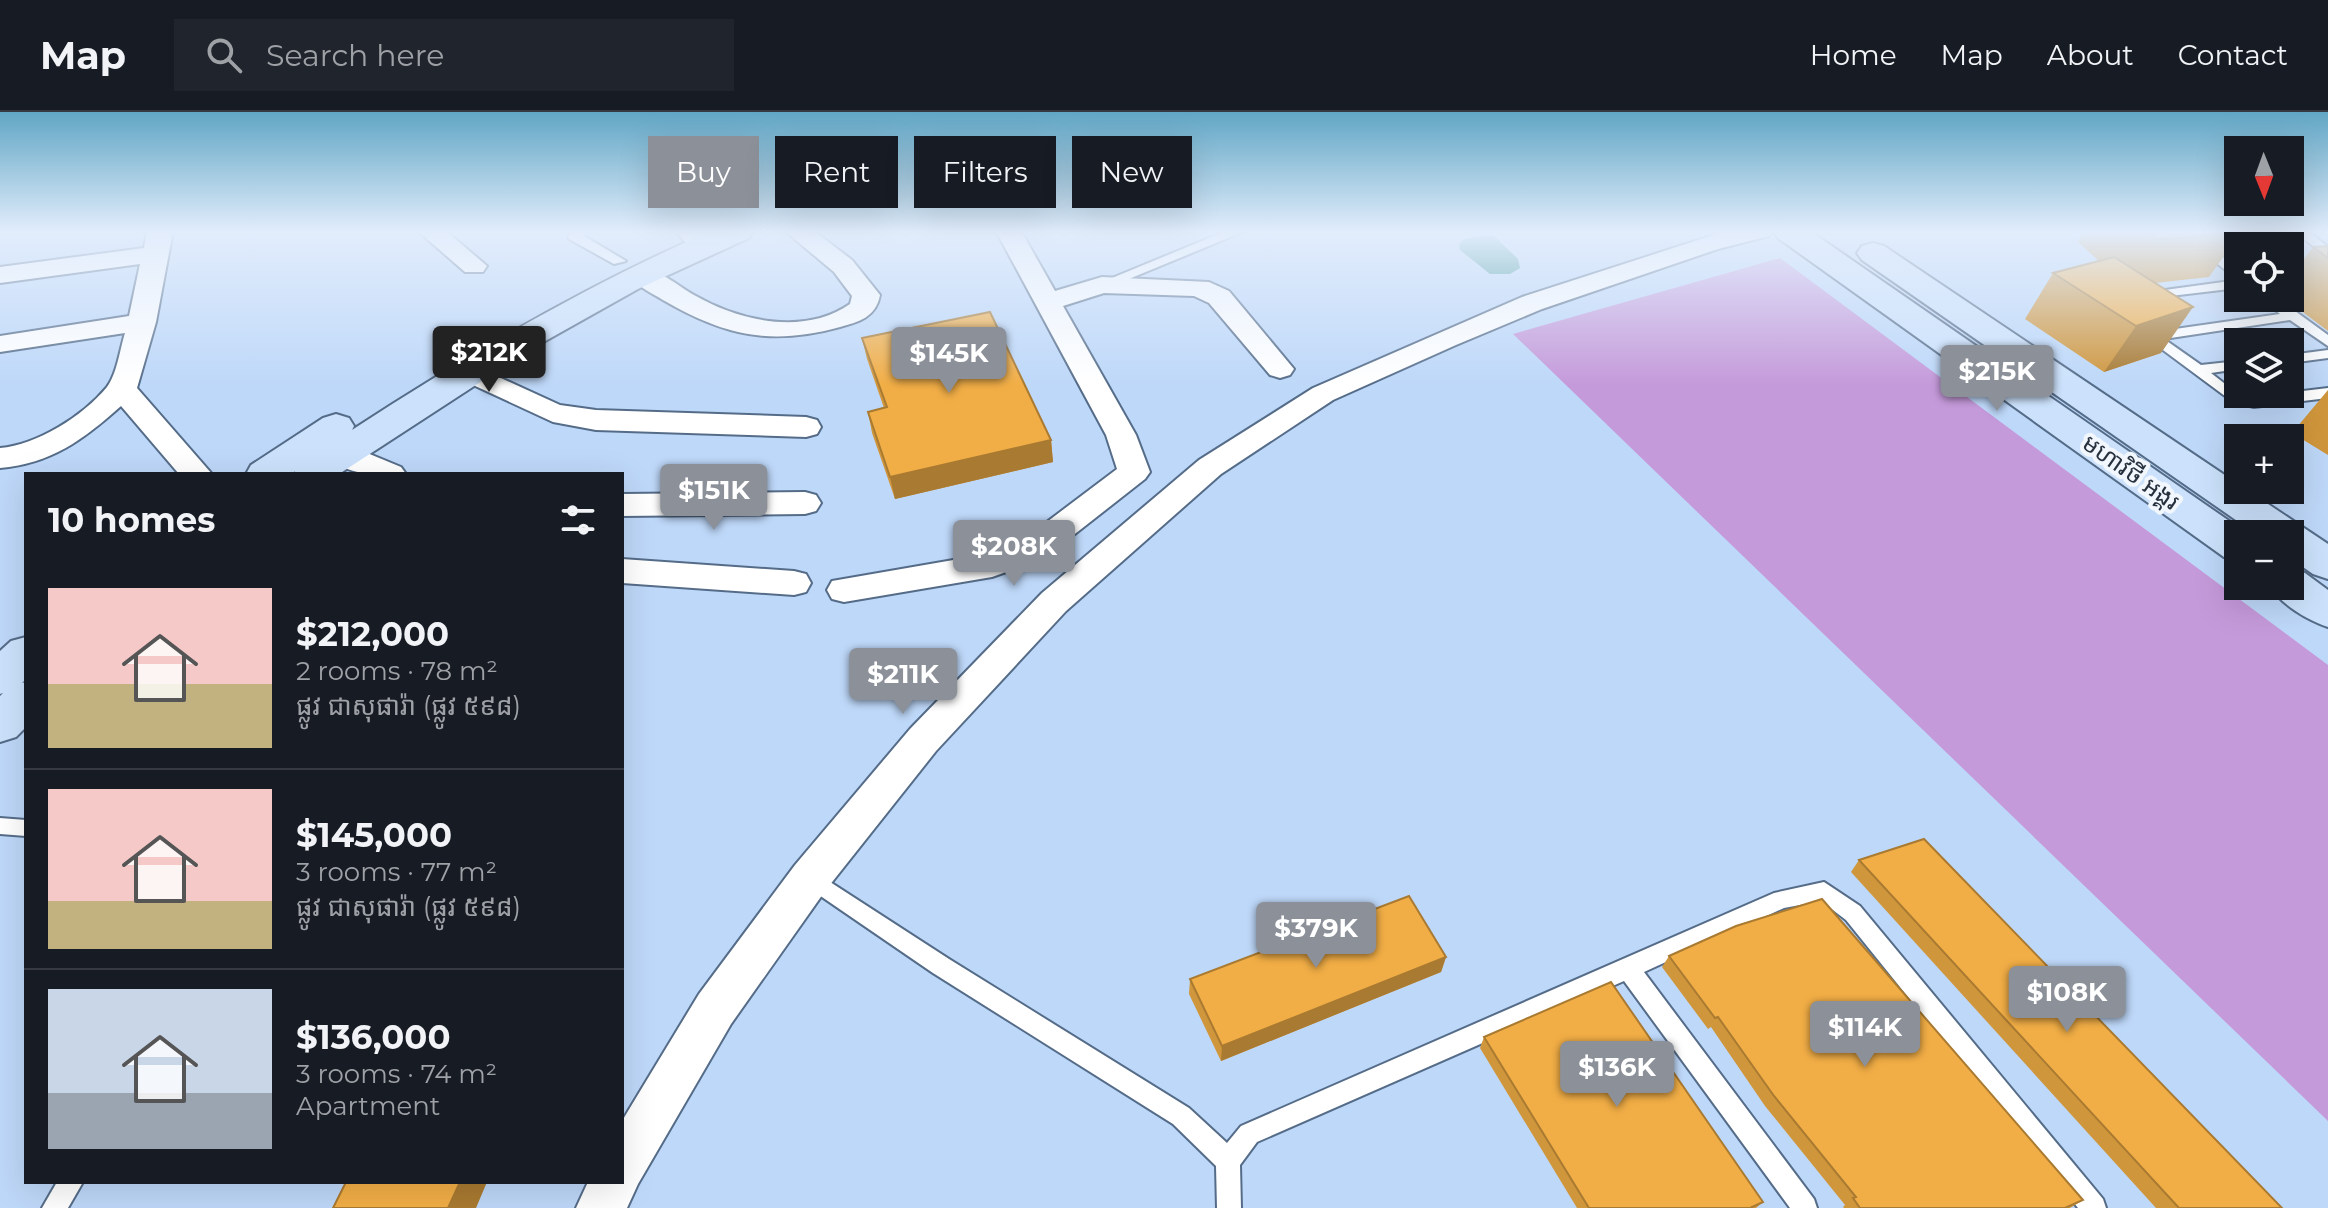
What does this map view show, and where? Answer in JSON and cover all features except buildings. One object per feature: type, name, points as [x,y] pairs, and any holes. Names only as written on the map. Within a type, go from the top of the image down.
[{"type":"main road","points":[[268,472],[440,359],[550,295],[589,282]]},
{"type":"main road","points":[[316,472],[468,372],[576,309],[612,282]]},
{"type":"main road","name":"មហាវិថី អង្គរ","points":[[1862,282],[2224,537]]},
{"type":"main road","name":"មហាវិថី អង្គរ","points":[[1914,282],[2258,520]]},
{"type":"main road","name":"មហាវិថី អង្គរ","points":[[2304,552],[2328,611]]},
{"type":"main road","points":[[0,724],[24,701]]},
{"type":"street","points":[[0,458],[20,458],[47,448],[64,438],[122,389],[150,282]]},
{"type":"street","points":[[654,282],[709,315],[742,328],[789,331],[822,325],[859,312],[865,304],[866,295],[856,282]]},
{"type":"street","points":[[844,590],[992,565],[1031,551],[1134,472],[1121,435],[1037,282]]},
{"type":"street","points":[[624,1163],[715,1009],[810,878],[923,740],[1054,602],[1210,467],[1323,394],[1532,303],[1594,282]]},
{"type":"street","points":[[1048,302],[1102,285],[1199,288],[1219,297],[1280,369]]},
{"type":"street","points":[[0,344],[142,322]]},
{"type":"street","points":[[468,372],[553,413],[596,420],[806,427]]},
{"type":"street","points":[[122,389],[194,472]]},
{"type":"street","points":[[343,453],[386,472]]},
{"type":"street","points":[[624,505],[805,503]]},
{"type":"street","points":[[624,571],[794,583]]},
{"type":"street","points":[[601,1208],[613,1184]]},
{"type":"lane","points":[[1102,285],[1109,282]]},
{"type":"lane","points":[[2138,298],[2224,286]]},
{"type":"lane","points":[[2287,312],[2328,342]]},
{"type":"lane","points":[[2292,316],[2145,332],[2245,402],[2328,393]]},
{"type":"lane","points":[[2304,357],[2328,354]]},
{"type":"lane","points":[[2200,370],[2224,367]]},
{"type":"lane","points":[[0,826],[24,828]]},
{"type":"lane","points":[[810,878],[941,966],[1181,1116],[1228,1161]]},
{"type":"lane","points":[[1229,1208],[1228,1161],[1249,1134],[1781,899],[1824,891],[1853,913],[2094,1208]]},
{"type":"lane","points":[[1628,969],[1805,1208]]},
{"type":"lane","points":[[54,1208],[70,1184]]},
{"type":"shaded area","points":[[1695,282],[1813,282],[2224,588],[2224,600],[2240,600],[2328,665],[2328,1121],[1513,334]]}]
